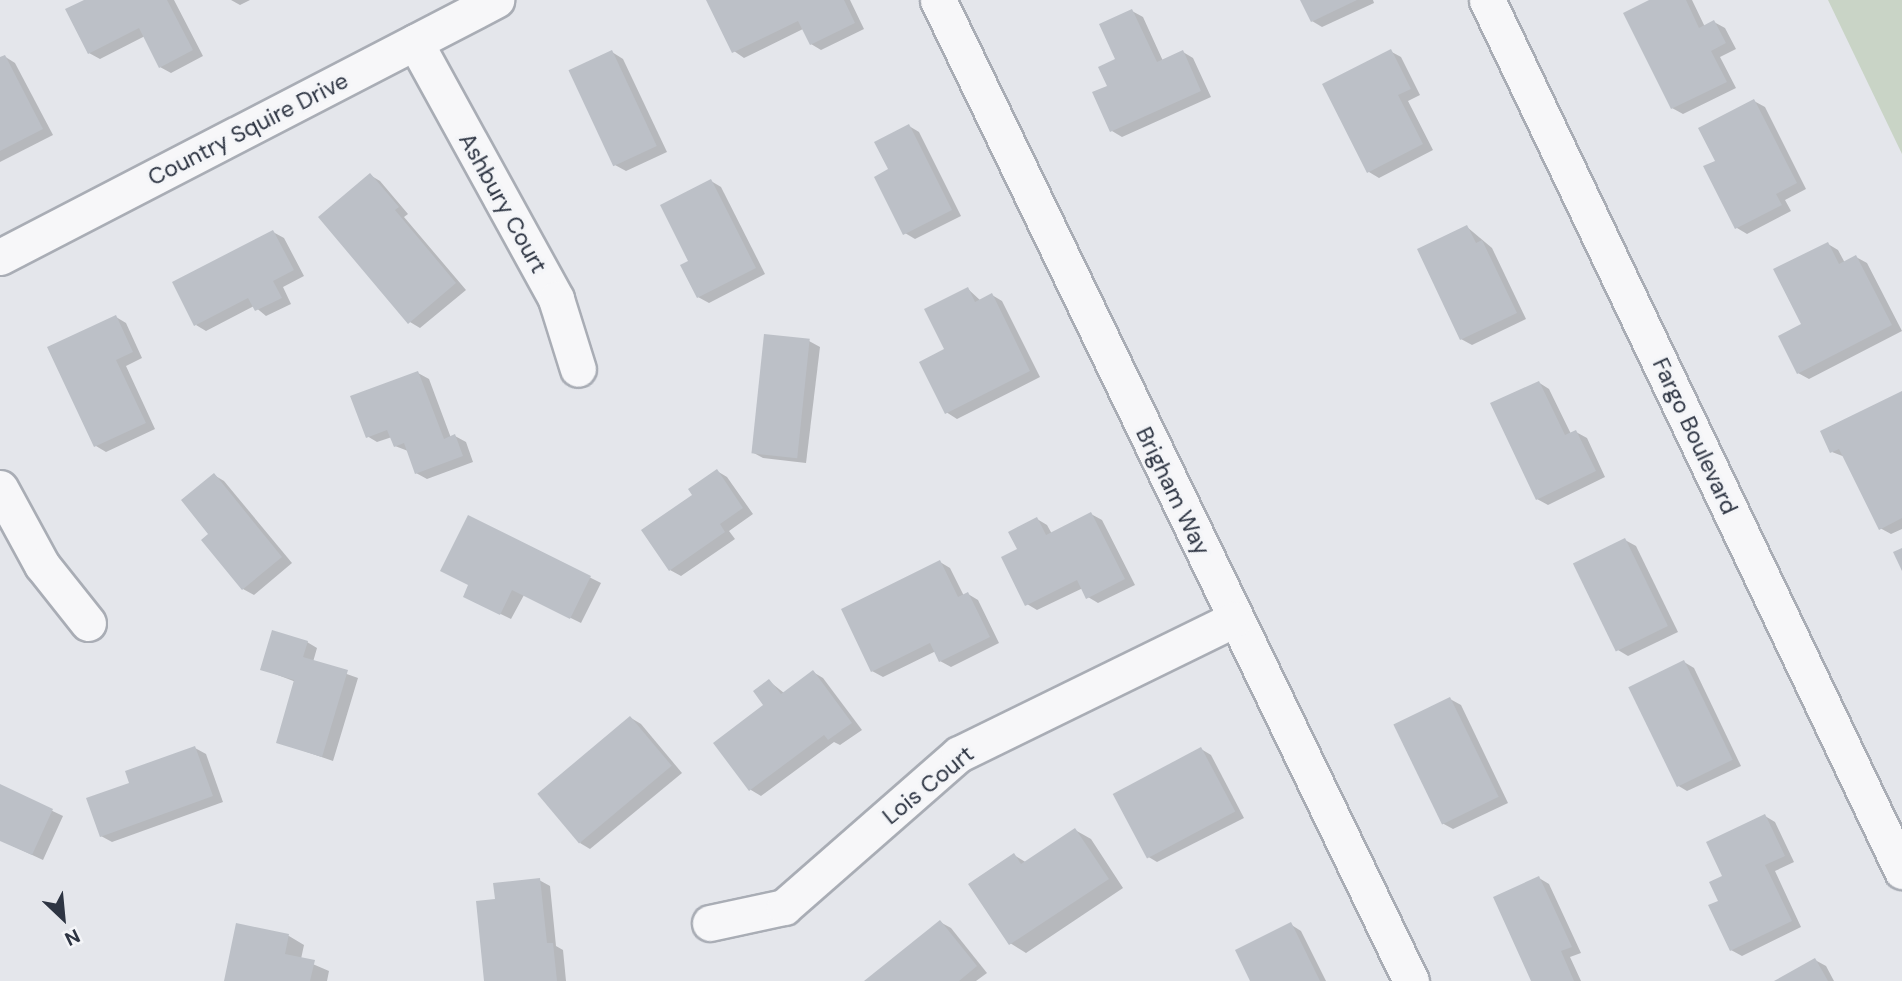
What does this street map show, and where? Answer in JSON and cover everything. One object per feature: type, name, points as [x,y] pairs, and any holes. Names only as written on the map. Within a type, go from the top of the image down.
[{"type":"street","name":"Country Squire Drive","points":[[0,257],[496,0]]},
{"type":"street","name":"Brigham Way","points":[[938,0],[1234,619],[1411,981]]},
{"type":"street","name":"Fargo Boulevard","points":[[1488,0],[1902,871]]},
{"type":"street","name":"Ashbury Court","points":[[415,42],[556,299],[578,369]]},
{"type":"street","points":[[0,488],[42,565],[88,623]]},
{"type":"street","name":"Lois Court","points":[[710,923],[784,907],[959,754],[1234,619]]},
{"type":"green space","points":[[1828,0],[1902,0],[1902,154]]},
{"type":"building","points":[[84,0],[167,0],[193,50],[159,68],[139,28],[88,54],[65,9]]},
{"type":"building","points":[[706,0],[844,0],[855,23],[810,45],[798,21],[732,53]]},
{"type":"building","points":[[1300,0],[1357,0],[1311,22]]},
{"type":"building","points":[[1649,0],[1686,0],[1699,28],[1714,20],[1726,43],[1711,51],[1727,82],[1671,109],[1623,13]]},
{"type":"building","points":[[1132,9],[1157,62],[1183,50],[1201,91],[1110,132],[1092,92],[1107,86],[1098,67],[1115,59],[1099,24]]},
{"type":"building","points":[[1391,49],[1411,89],[1398,95],[1423,144],[1367,173],[1322,84]]},
{"type":"building","points":[[612,50],[657,146],[613,166],[568,70]]},
{"type":"building","points":[[5,55],[43,129],[0,151],[0,57]]},
{"type":"building","points":[[1754,99],[1797,183],[1776,194],[1782,205],[1735,229],[1703,166],[1715,161],[1698,128]]},
{"type":"building","points":[[909,124],[952,210],[903,235],[874,177],[888,169],[874,142]]},
{"type":"building","points":[[370,173],[399,207],[395,210],[456,283],[408,324],[318,217]]},
{"type":"building","points":[[711,179],[756,268],[697,298],[680,265],[688,261],[660,205]]},
{"type":"building","points":[[1467,225],[1476,243],[1482,240],[1517,313],[1460,340],[1417,249]]},
{"type":"building","points":[[273,230],[294,270],[273,281],[282,298],[255,311],[248,298],[194,326],[172,282]]},
{"type":"building","points":[[1828,242],[1839,264],[1856,255],[1892,325],[1797,374],[1778,336],[1801,324],[1773,269]]},
{"type":"building","points":[[968,287],[975,302],[992,293],[1030,371],[945,414],[919,362],[944,349],[924,309]]},
{"type":"building","points":[[116,315],[133,352],[116,360],[146,423],[94,447],[47,347]]},
{"type":"building","points":[[764,334],[810,339],[797,458],[751,453]]},
{"type":"building","points":[[418,371],[444,439],[455,434],[463,456],[415,474],[404,443],[394,447],[387,430],[366,438],[350,396]]},
{"type":"building","points":[[1539,381],[1565,435],[1576,430],[1596,471],[1536,500],[1490,403]]},
{"type":"building","points":[[1902,391],[1902,518],[1879,530],[1839,449],[1830,453],[1820,431]]},
{"type":"building","points":[[717,469],[743,508],[720,524],[725,532],[669,571],[641,530],[692,495],[688,489]]},
{"type":"building","points":[[214,473],[282,557],[242,590],[201,540],[208,534],[181,500]]},
{"type":"building","points":[[1091,512],[1125,579],[1086,599],[1077,580],[1025,606],[1001,557],[1017,549],[1008,532],[1037,517],[1046,535]]},
{"type":"building","points":[[468,515],[591,576],[570,619],[512,590],[500,615],[463,597],[468,585],[440,571]]},
{"type":"building","points":[[1625,538],[1668,626],[1616,652],[1573,563]]},
{"type":"building","points":[[1902,548],[1902,571],[1893,552]]},
{"type":"building","points":[[940,560],[958,597],[968,592],[990,637],[939,662],[930,643],[871,672],[841,609]]},
{"type":"building","points":[[272,630],[308,641],[303,657],[348,670],[322,757],[276,743],[294,680],[260,670]]},
{"type":"building","points":[[1684,660],[1733,760],[1677,787],[1628,687]]},
{"type":"building","points":[[813,670],[852,723],[828,740],[824,735],[749,791],[713,743],[763,705],[753,691],[769,679],[781,694]]},
{"type":"building","points":[[1450,697],[1499,797],[1442,824],[1393,725]]},
{"type":"building","points":[[630,716],[672,766],[579,844],[537,794]]},
{"type":"building","points":[[195,746],[213,796],[100,837],[86,798],[129,783],[125,771]]},
{"type":"building","points":[[1201,747],[1235,811],[1147,858],[1113,794]]},
{"type":"building","points":[[0,784],[53,809],[32,855],[0,841]]},
{"type":"building","points":[[1765,814],[1785,856],[1765,865],[1792,921],[1730,951],[1708,905],[1718,901],[1709,882],[1722,876],[1706,842]]},
{"type":"building","points":[[1075,828],[1109,879],[1009,945],[968,884],[1014,853],[1021,864]]},
{"type":"building","points":[[1539,876],[1572,947],[1561,951],[1574,981],[1531,981],[1493,897]]},
{"type":"building","points":[[540,878],[547,943],[553,943],[557,981],[484,981],[476,901],[495,899],[493,883]]},
{"type":"building","points":[[940,920],[977,966],[959,981],[864,981]]},
{"type":"building","points":[[1291,922],[1320,981],[1250,981],[1235,950]]},
{"type":"building","points":[[236,923],[289,934],[285,954],[315,960],[310,981],[224,981]]},
{"type":"building","points":[[1815,958],[1828,981],[1774,981]]}]
